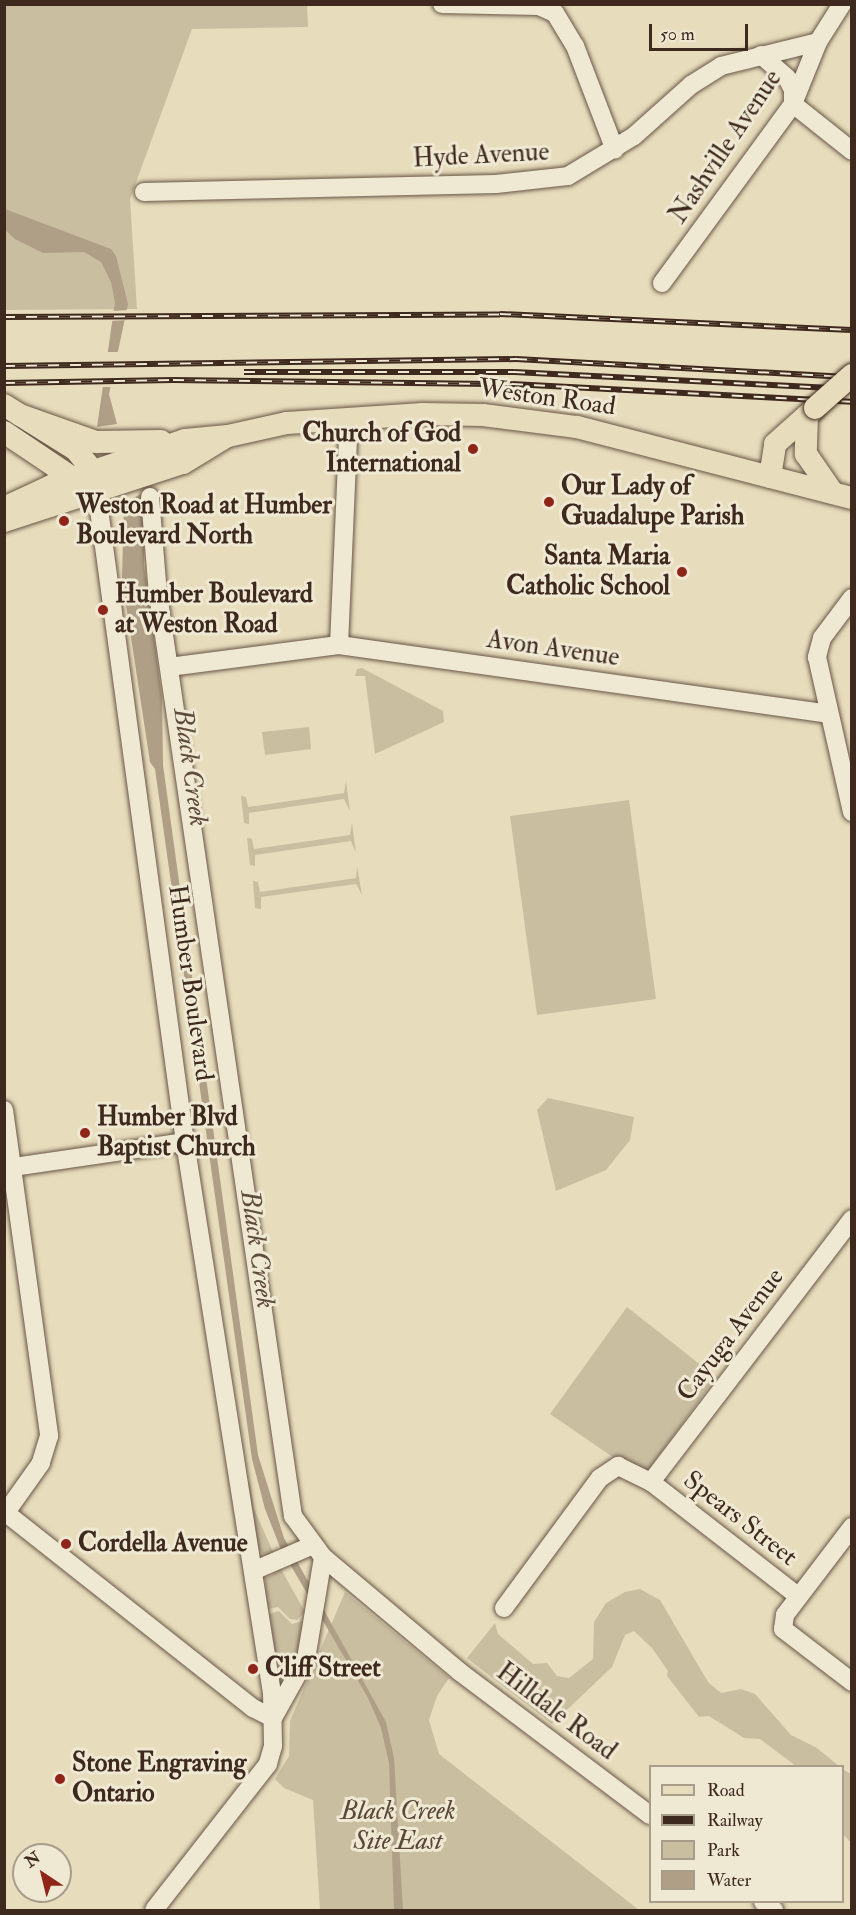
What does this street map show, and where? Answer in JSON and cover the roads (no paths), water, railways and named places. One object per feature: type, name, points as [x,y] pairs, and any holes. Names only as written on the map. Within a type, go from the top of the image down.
[{"type":"main road","points":[[770,477],[775,444],[852,375]]},
{"type":"main road","points":[[12,410],[96,442],[185,440]]},
{"type":"main road","points":[[12,410],[76,450],[87,482]]},
{"type":"main road","points":[[811,412],[806,454],[843,495]]},
{"type":"main road","name":"Weston Road","points":[[5,512],[87,482],[185,440],[228,436],[286,423],[349,418],[483,415],[577,427],[843,495]]},
{"type":"main road","points":[[5,432],[87,482]]},
{"type":"main road","points":[[5,432],[33,467],[26,489],[5,512]]},
{"type":"main road","name":"Weston Road","points":[[5,512],[67,501],[87,482],[183,463],[228,436]]},
{"type":"street","points":[[442,4],[539,6],[555,13],[575,46],[615,150]]},
{"type":"street","name":"Nashville Avenue","points":[[662,284],[793,104],[818,42],[842,4]]},
{"type":"street","name":"Hyde Avenue","points":[[144,192],[549,180],[568,176],[615,150],[708,74],[735,60],[818,42]]},
{"type":"street","points":[[761,55],[787,78],[793,90],[793,104],[852,151]]},
{"type":"street","points":[[339,645],[349,418]]},
{"type":"street","name":"Humber Boulevard","points":[[87,482],[185,1142],[253,1571],[273,1718],[273,1746],[268,1764],[154,1911]]},
{"type":"street","name":"Humber Boulevard","points":[[150,498],[169,667],[293,1516],[313,1557],[460,1672]]},
{"type":"street","points":[[852,598],[822,638],[817,657],[828,714],[852,812]]},
{"type":"street","name":"Avon Avenue","points":[[169,667],[339,645],[828,714]]},
{"type":"street","points":[[4,1110],[50,1436],[41,1463],[5,1514],[253,1708],[273,1718],[306,1659],[313,1632],[313,1557],[277,1561],[253,1571]]},
{"type":"street","points":[[13,1167],[185,1142]]},
{"type":"street","name":"Cayuga Avenue","points":[[651,1482],[852,1219]]},
{"type":"street","name":"Spears Street","points":[[504,1608],[605,1472],[618,1466],[651,1482],[798,1596],[785,1615],[783,1629],[852,1682]]},
{"type":"street","points":[[798,1596],[852,1527]]},
{"type":"street","name":"Hilldale Road","points":[[460,1672],[649,1814]]},
{"type":"water","points":[[5,209],[111,249],[116,256],[128,304],[109,394],[117,424],[97,427],[115,302],[111,282],[101,262],[84,252],[43,253],[15,239],[5,230]]},
{"type":"water","points":[[144,493],[144,565],[162,697],[163,765],[258,1455],[284,1538],[386,1722],[394,1758],[403,1910],[394,1910],[389,1763],[381,1728],[368,1698],[280,1547],[265,1509],[252,1459],[155,769],[150,762],[122,578],[124,502]]},
{"type":"railway","points":[[4,317],[500,314],[852,330]]},
{"type":"railway","points":[[4,366],[516,359],[852,377]]},
{"type":"railway","points":[[244,372],[514,372],[852,389]]},
{"type":"railway","points":[[4,383],[173,380],[512,384],[852,402]]},
{"type":"place","name":"Church of God International","points":[[473,449]]},
{"type":"place","name":"Our Lady of Guadalupe Parish","points":[[549,502]]},
{"type":"place","name":"Weston Road at Humber Boulevard North","points":[[64,521]]},
{"type":"place","name":"Santa Maria Catholic School","points":[[682,572]]},
{"type":"place","name":"Humber Boulevard at Weston Road","points":[[103,610]]},
{"type":"place","name":"Humber Blvd Baptist Church","points":[[85,1133]]},
{"type":"place","name":"Cordella Avenue","points":[[66,1544]]},
{"type":"place","name":"Cliff Street","points":[[253,1669]]},
{"type":"place","name":"Stone Engraving Ontario","points":[[60,1779]]},
{"type":"water label","name":"Black Creek","points":[[191,767]]},
{"type":"water label","name":"Black Creek","points":[[258,1249]]},
{"type":"park label","name":"Black Creek Site East","points":[[398,1827]]}]
